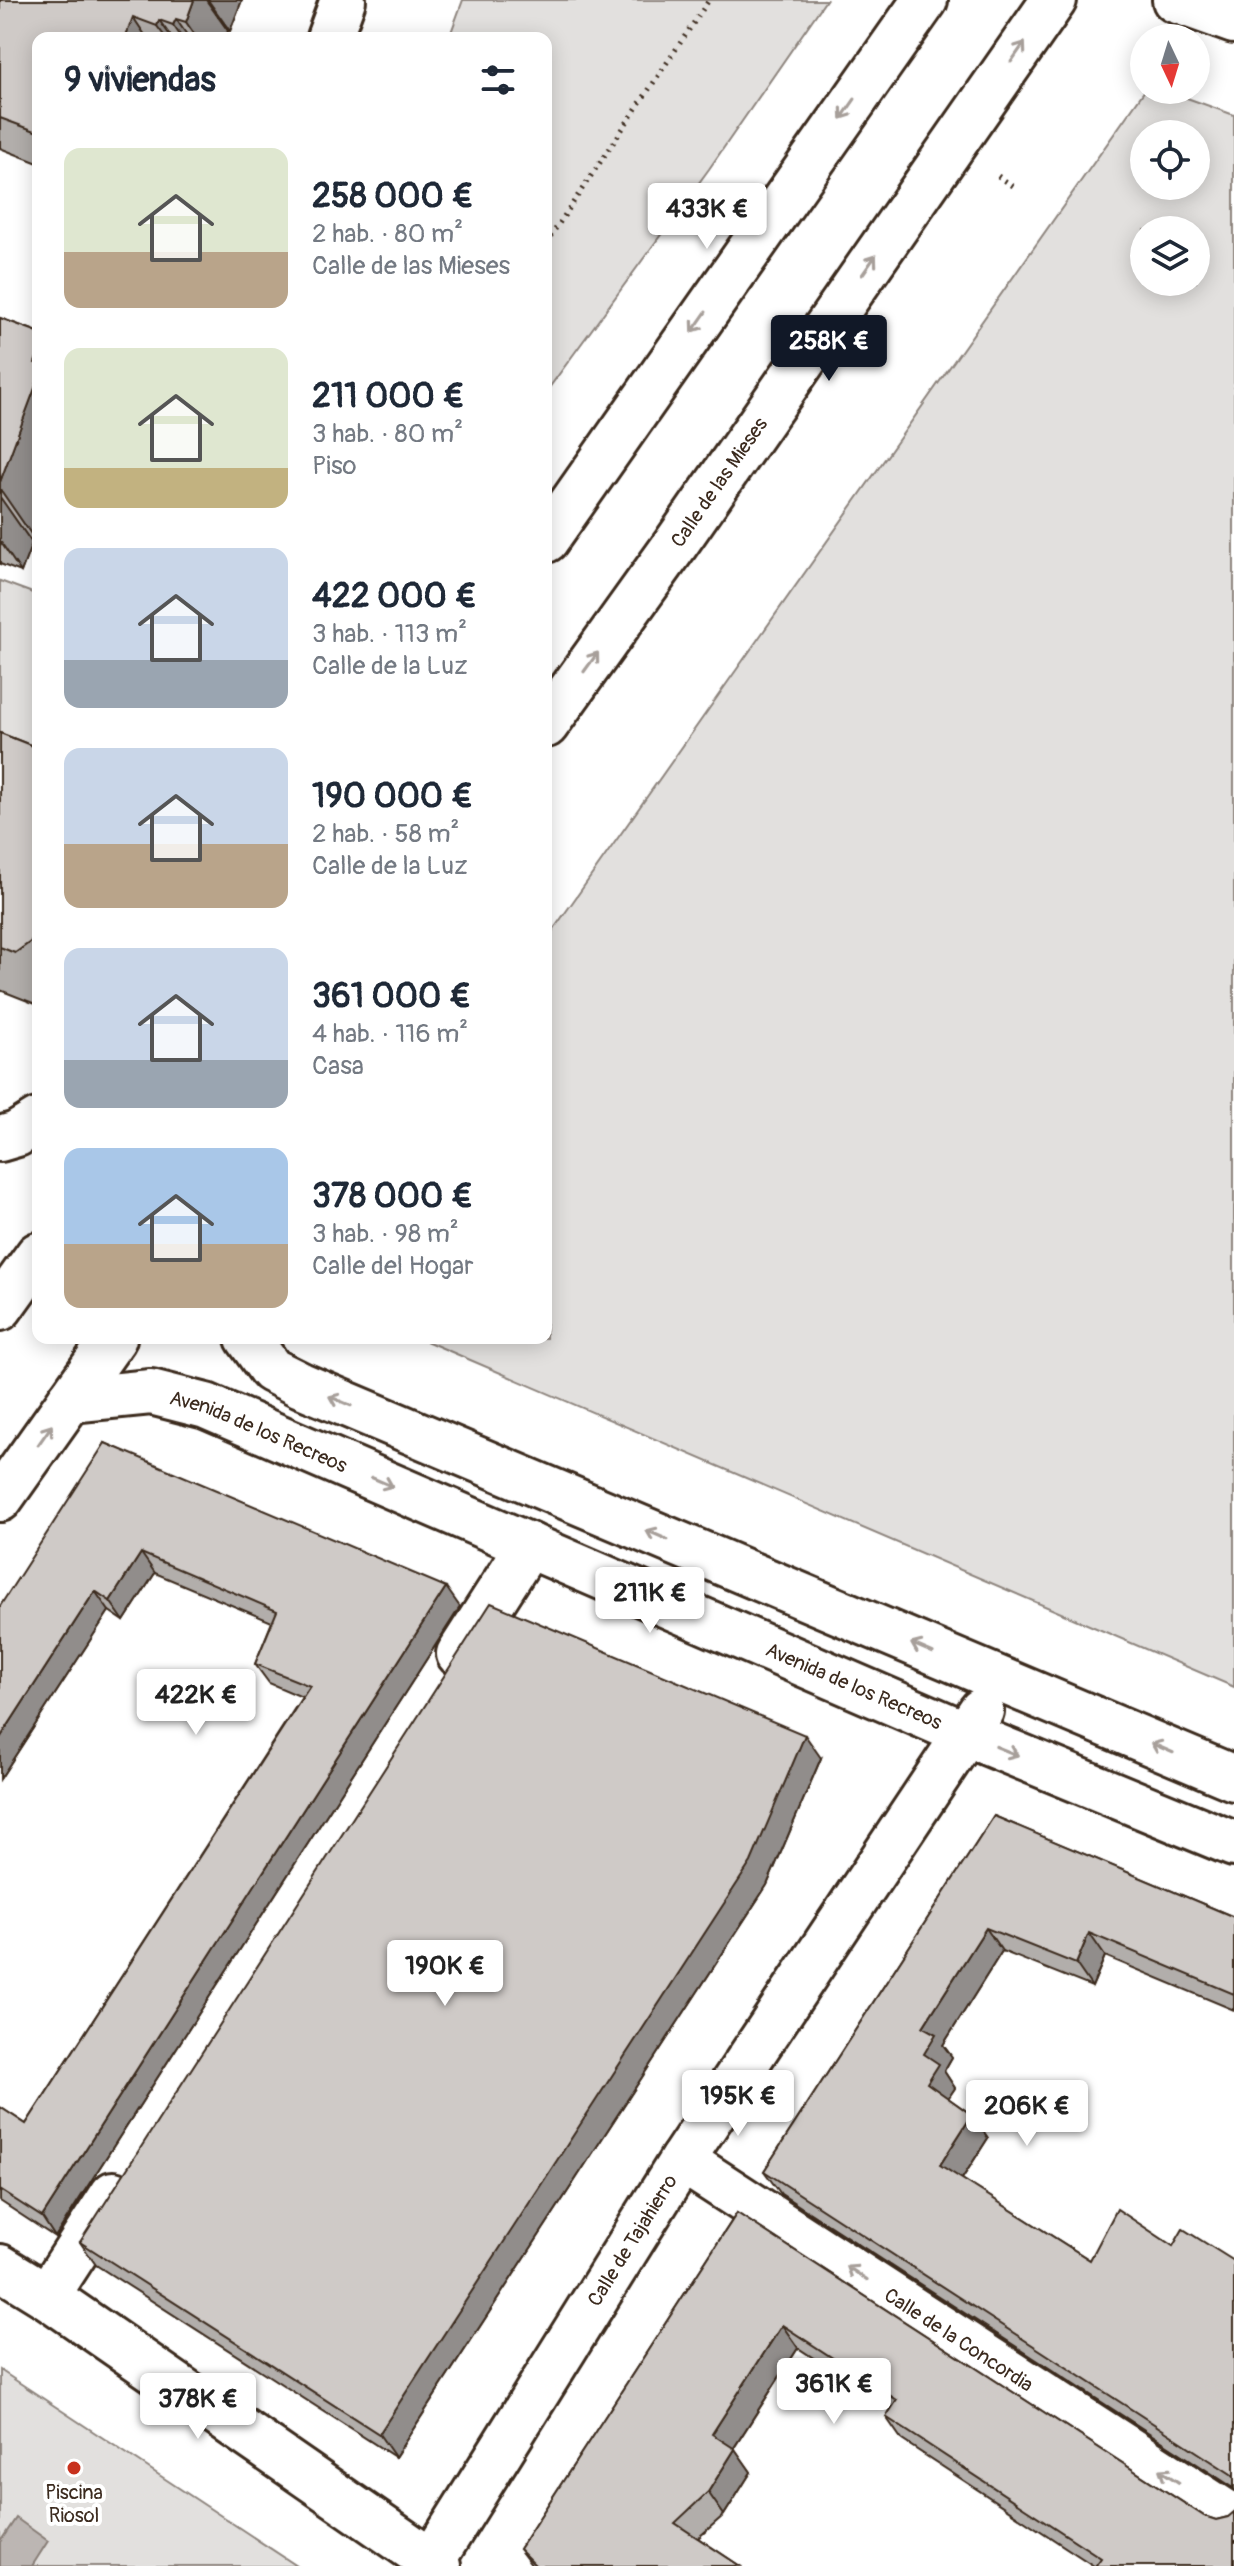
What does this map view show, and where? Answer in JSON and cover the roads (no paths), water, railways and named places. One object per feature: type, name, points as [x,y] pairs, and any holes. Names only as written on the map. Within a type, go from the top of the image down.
[{"type":"street","points":[[331,32],[343,0]]},
{"type":"street","points":[[552,531],[925,0]]},
{"type":"street","points":[[884,60],[955,0]]},
{"type":"street","name":"Calle de las Mieses","points":[[552,717],[1054,0]]},
{"type":"street","points":[[1175,0],[1234,21]]},
{"type":"street","points":[[0,1139],[32,1125]]},
{"type":"street","points":[[0,1308],[32,1263]]},
{"type":"street","points":[[0,1333],[32,1314]]},
{"type":"street","points":[[0,1499],[110,1344]]},
{"type":"street","points":[[252,1344],[271,1370],[301,1385],[1234,1778]]},
{"type":"street","name":"Avenida de los Recreos","points":[[70,1400],[151,1392],[206,1406],[966,1734],[1234,1844]]},
{"type":"street","points":[[434,1693],[529,1545]]},
{"type":"street","name":"Calle de Tajahierro","points":[[433,2564],[682,2160],[1001,1681]]},
{"type":"street","name":"Calle de la Concordia","points":[[682,2160],[1234,2518]]},
{"type":"street","points":[[47,2296],[133,2162]]},
{"type":"street","points":[[0,2267],[47,2296],[433,2564]]},
{"type":"place","name":"Piscina Riosol","points":[[74,2468]]}]
